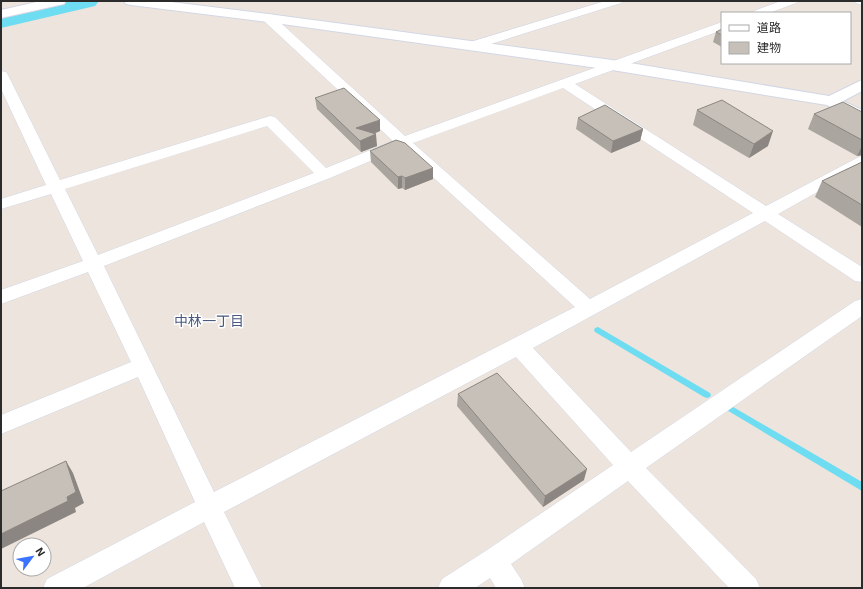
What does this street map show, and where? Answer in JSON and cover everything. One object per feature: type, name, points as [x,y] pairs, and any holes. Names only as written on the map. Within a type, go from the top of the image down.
[{"type":"street","points":[[1,14],[59,1]]},
{"type":"street","points":[[131,1],[268,18],[612,65],[831,101],[862,117]]},
{"type":"street","points":[[471,46],[617,1]]},
{"type":"street","points":[[761,12],[792,1]]},
{"type":"street","points":[[268,18],[403,142],[588,308]]},
{"type":"street","points":[[1,297],[92,264],[324,175],[403,142],[721,26]]},
{"type":"street","points":[[1,75],[249,588]]},
{"type":"street","points":[[564,83],[862,276]]},
{"type":"street","points":[[831,101],[862,85]]},
{"type":"street","points":[[1,204],[270,120],[324,175]]},
{"type":"street","points":[[56,588],[519,346],[862,160]]},
{"type":"street","points":[[450,588],[493,561],[862,306]]},
{"type":"street","points":[[519,346],[629,466],[747,588]]},
{"type":"street","points":[[1,425],[143,366]]},
{"type":"street","points":[[493,561],[512,588]]},
{"type":"building","points":[[721,30],[721,34],[716,32]]},
{"type":"building","points":[[344,88],[380,120],[356,128],[376,134],[360,141],[315,98]]},
{"type":"building","points":[[722,100],[773,131],[754,144],[697,110]]},
{"type":"building","points":[[843,102],[862,112],[862,140],[814,114]]},
{"type":"building","points":[[605,105],[643,129],[613,141],[578,118]]},
{"type":"building","points":[[396,140],[405,143],[433,168],[405,178],[402,176],[398,177],[370,151]]},
{"type":"building","points":[[862,162],[862,205],[822,181]]},
{"type":"building","points":[[497,373],[587,469],[545,496],[458,394]]},
{"type":"building","points":[[66,461],[76,492],[67,497],[68,501],[1,534],[1,491]]},
{"type":"waterway","points":[[1,20],[86,1]]},
{"type":"waterway","points":[[598,330],[707,395]]},
{"type":"waterway","points":[[728,407],[862,487]]},
{"type":"district","name":"中林一丁目","points":[[209,320]]}]
